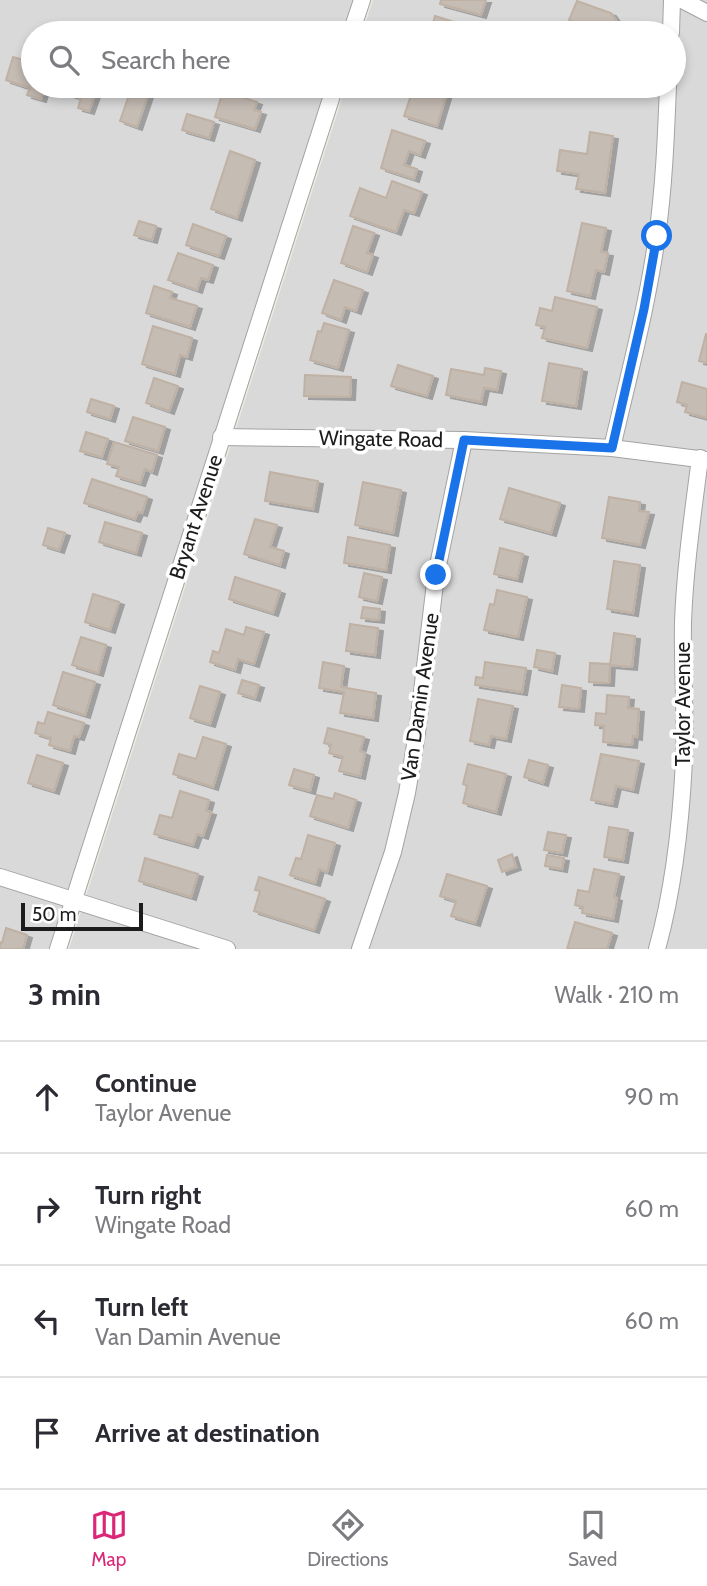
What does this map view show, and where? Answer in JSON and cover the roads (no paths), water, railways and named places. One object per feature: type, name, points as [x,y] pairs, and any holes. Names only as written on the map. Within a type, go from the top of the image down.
[{"type":"street","points":[[355,21],[362,0]]},
{"type":"street","points":[[672,21],[673,0]]},
{"type":"street","points":[[682,0],[707,13]]},
{"type":"street","name":"Bryant Avenue","points":[[58,949],[331,98]]},
{"type":"street","points":[[612,448],[644,309],[657,236],[664,179],[667,98]]},
{"type":"street","name":"Wingate Road","points":[[221,437],[464,440],[612,448],[704,459]]},
{"type":"street","name":"Van Damin Avenue","points":[[360,949],[393,852],[407,793],[436,575],[464,440]]},
{"type":"street","name":"Taylor Avenue","points":[[657,949],[673,878],[678,828],[684,759],[684,608],[687,556],[704,459]]},
{"type":"street","points":[[0,877],[227,949]]}]
